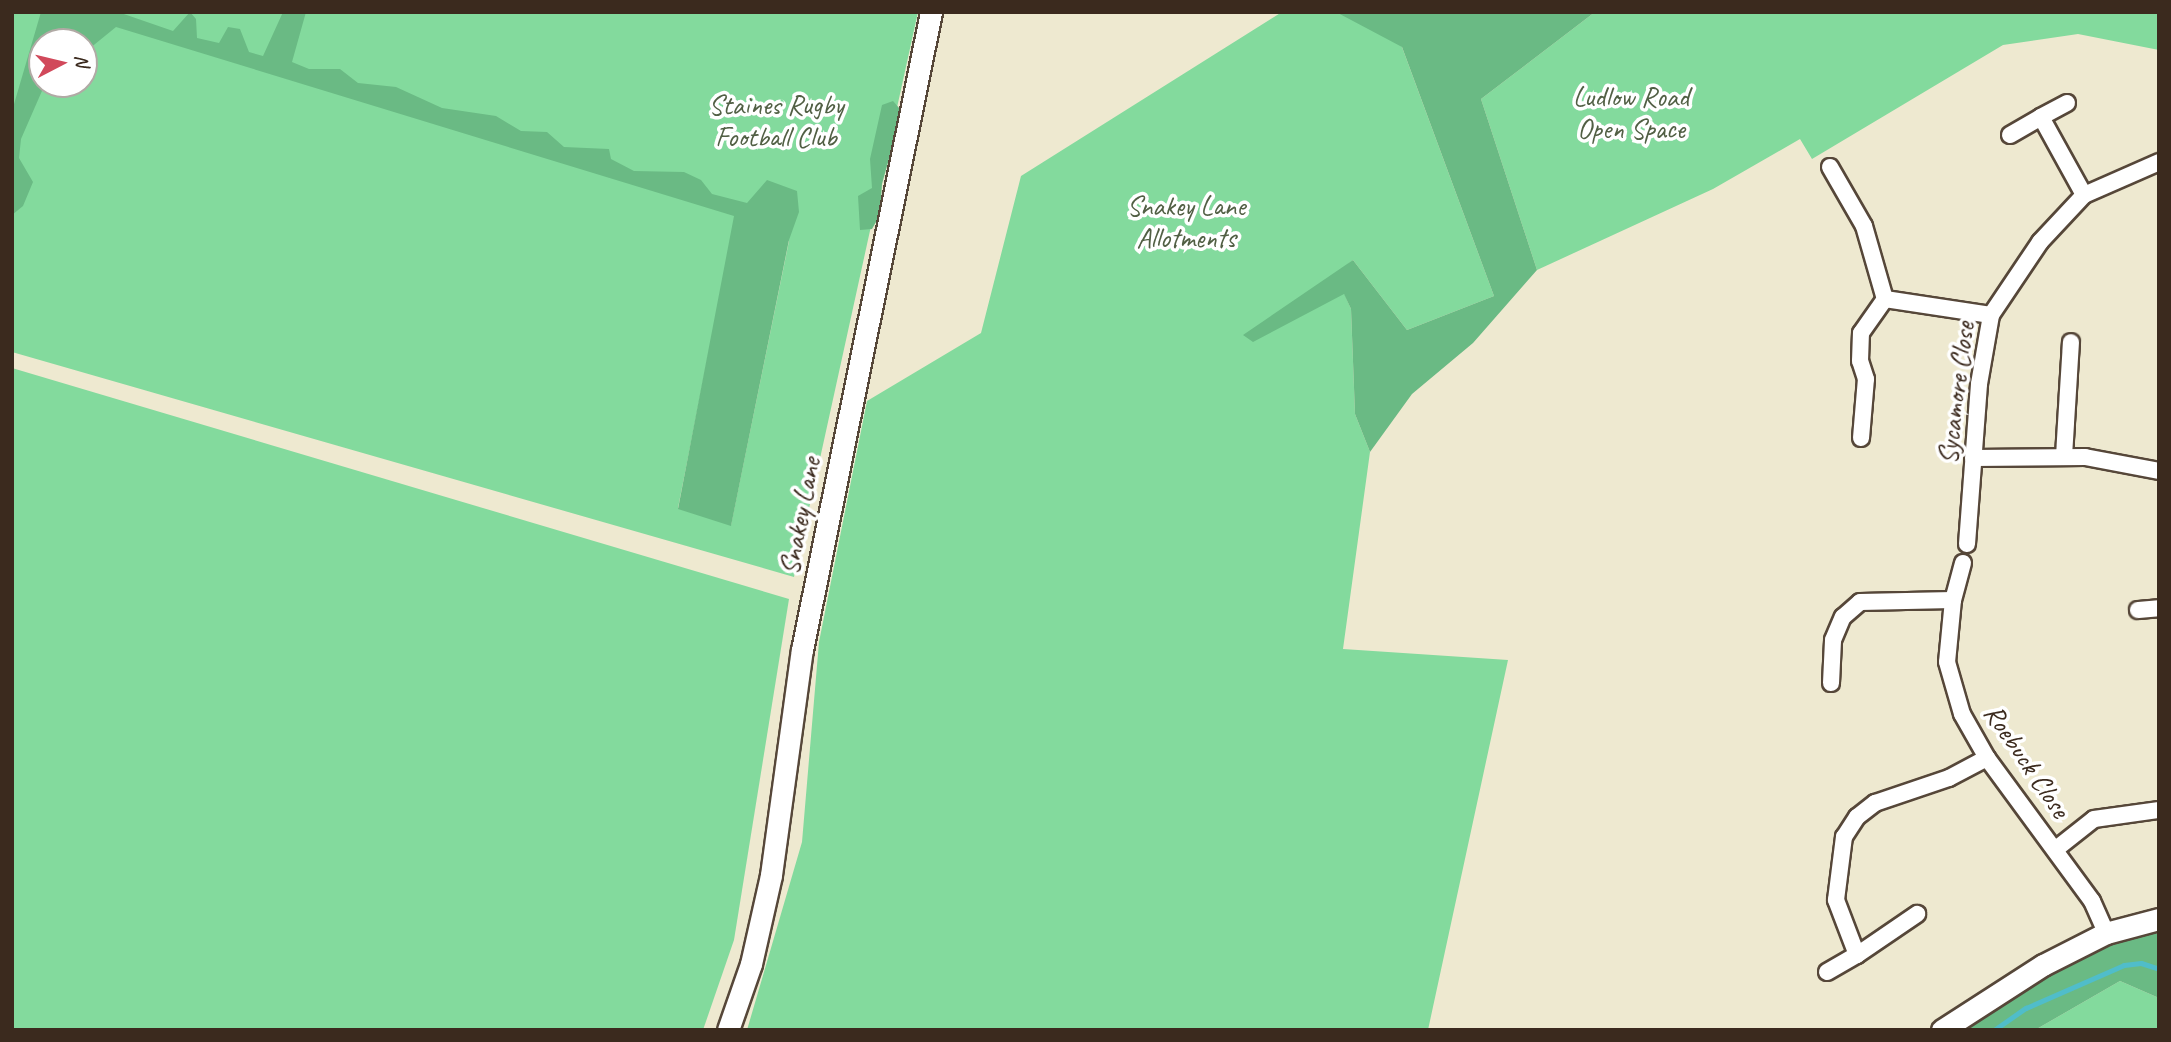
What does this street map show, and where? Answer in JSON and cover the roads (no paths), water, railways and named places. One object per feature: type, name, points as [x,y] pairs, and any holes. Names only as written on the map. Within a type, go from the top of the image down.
[{"type":"street","name":"Snakey Lane","points":[[728,1030],[751,964],[771,874],[802,650],[931,12]]},
{"type":"street","points":[[2010,135],[2067,103]]},
{"type":"street","points":[[2041,117],[2084,195]]},
{"type":"street","name":"Sycamore Close","points":[[1967,544],[1973,458],[1991,315],[2040,242],[2084,195],[2159,162]]},
{"type":"street","points":[[1830,167],[1864,226],[1885,299]]},
{"type":"street","points":[[1885,299],[1991,315]]},
{"type":"street","points":[[1861,438],[1866,379],[1860,361],[1861,334],[1885,299]]},
{"type":"street","points":[[2064,456],[2071,342]]},
{"type":"street","points":[[1973,458],[2064,456],[2159,471]]},
{"type":"street","name":"Roebuck Close","points":[[1963,563],[1953,600],[1947,662],[1962,715],[1987,758],[2092,901],[2106,933]]},
{"type":"street","points":[[1831,683],[1833,640],[1843,617],[1860,603],[1953,600]]},
{"type":"street","points":[[2138,610],[2159,608]]},
{"type":"street","points":[[1857,955],[1836,900],[1844,837],[1857,817],[1875,803],[1949,778],[1987,758]]},
{"type":"street","points":[[2056,849],[2094,819],[2159,810]]},
{"type":"street","points":[[1827,972],[1917,915]]},
{"type":"street","points":[[1942,1030],[2043,965],[2106,933],[2159,919]]},
{"type":"waterway","points":[[1994,1030],[2026,1008],[2124,965],[2141,963],[2159,969]]},
{"type":"park label","name":"Ludlow Road Open Space","points":[[1631,113]]},
{"type":"park label","name":"Staines Rugby Football Club","points":[[776,121]]},
{"type":"park label","name":"Snakey Lane Allotments","points":[[1186,222]]}]
